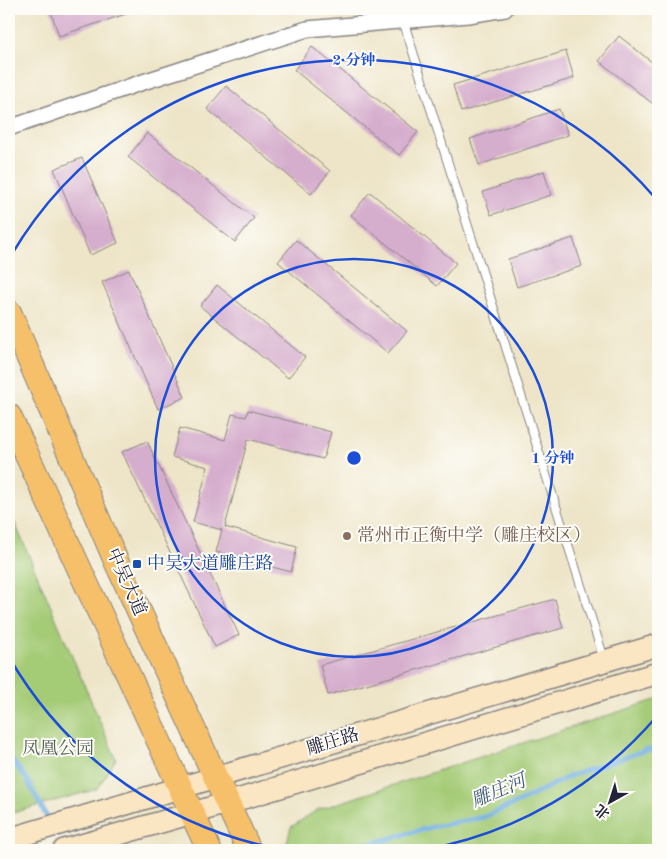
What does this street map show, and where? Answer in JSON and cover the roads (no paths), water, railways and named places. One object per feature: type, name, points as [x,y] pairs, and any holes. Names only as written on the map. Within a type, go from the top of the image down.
[{"type":"main road","name":"中吴大道","points":[[9,312],[116,561],[249,850]]},
{"type":"main road","name":"中吴大道","points":[[9,416],[209,850]]},
{"type":"main road","name":"雕庄路","points":[[9,839],[658,645]]},
{"type":"main road","name":"雕庄路","points":[[69,849],[658,673]]},
{"type":"street","points":[[9,128],[307,29],[468,15],[505,9]]},
{"type":"lane","points":[[403,20],[605,661]]},
{"type":"waterway","name":"雕庄河","points":[[347,850],[432,827],[484,817],[572,775],[646,750],[658,750]]},
{"type":"waterway","name":"雕庄河","points":[[9,756],[27,780],[49,821]]},
{"type":"place","name":"常州市正衡中学（雕庄校区）","points":[[347,536]]},
{"type":"place","name":"中吴大道雕庄路","points":[[137,564]]},
{"type":"park label","name":"凤凰公园","points":[[58,749]]}]
